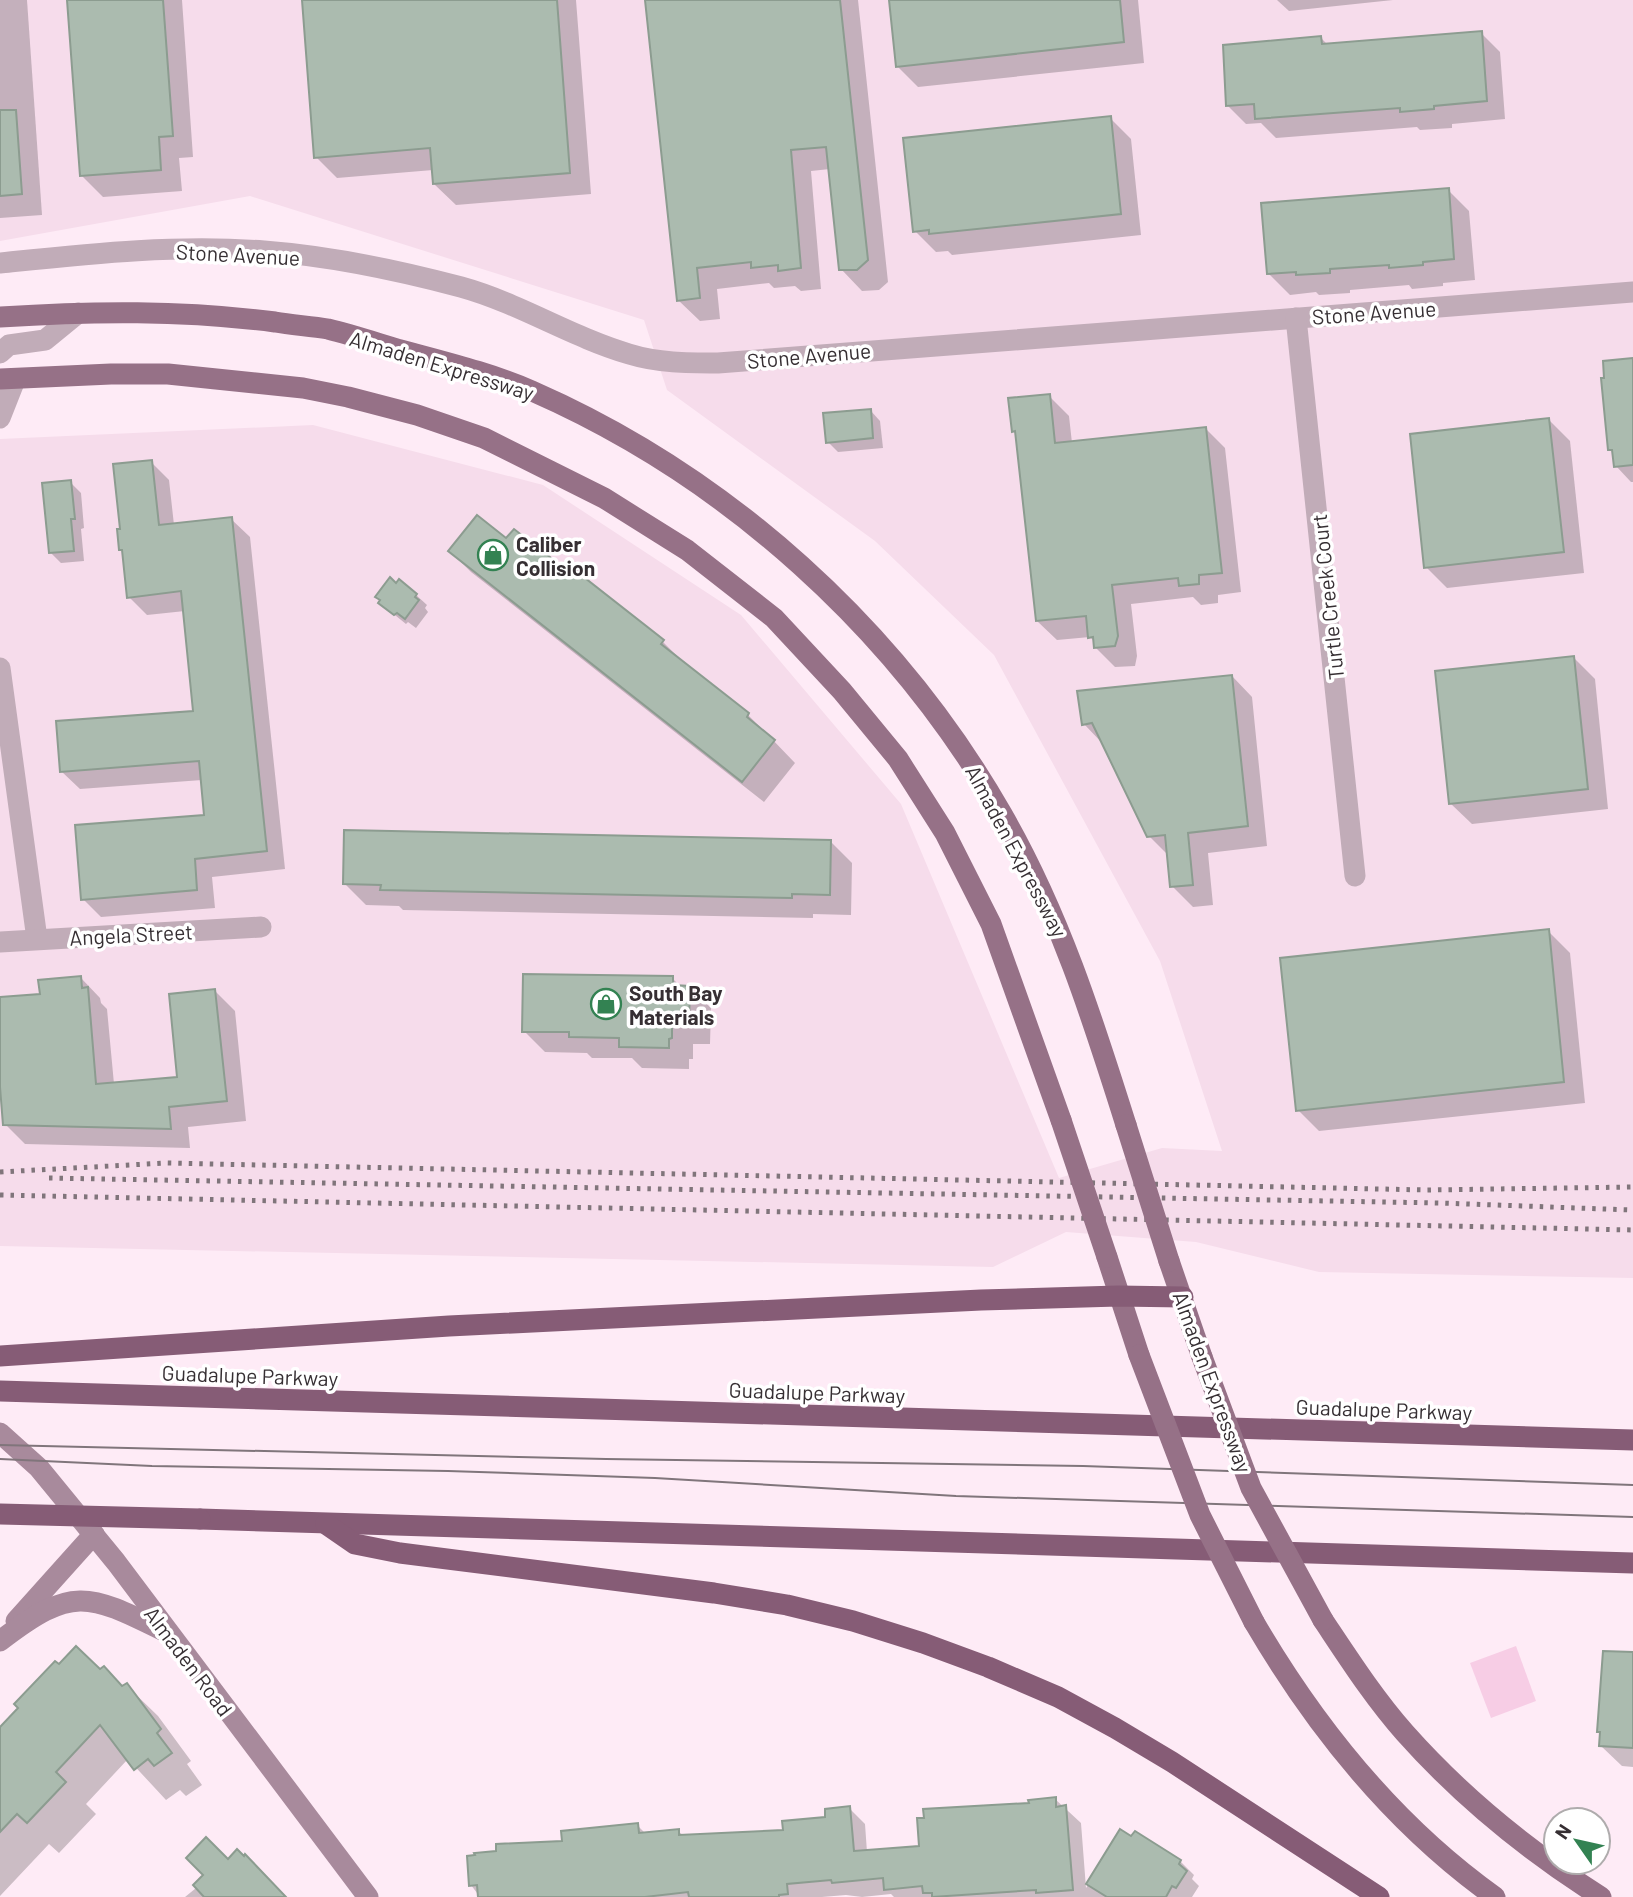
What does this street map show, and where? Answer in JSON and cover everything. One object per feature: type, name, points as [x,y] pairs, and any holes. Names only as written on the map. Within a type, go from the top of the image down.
[{"type":"highway","points":[[0,1356],[34,1356],[449,1326],[981,1300],[1182,1297]]},
{"type":"highway","name":"Guadalupe Parkway","points":[[0,1391],[1633,1440]]},
{"type":"highway","points":[[0,1514],[1633,1563]]},
{"type":"highway","points":[[326,1524],[355,1544],[400,1553],[714,1593],[787,1605],[853,1621],[923,1643],[1058,1697],[1115,1728],[1379,1897]]},
{"type":"main road","name":"Almaden Expressway","points":[[0,317],[165,312],[327,329],[439,360],[530,390],[637,446],[695,483],[757,527],[862,623],[911,679],[962,747],[1003,816],[1064,939],[1169,1261],[1251,1488],[1323,1620],[1381,1704],[1448,1777],[1541,1855],[1601,1897]]},
{"type":"main road","points":[[7,380],[111,373],[168,374],[303,388],[417,415],[484,438],[604,498],[687,550],[774,618],[842,691],[898,759],[945,833],[991,924],[1061,1120],[1139,1355],[1200,1515],[1254,1622],[1301,1697],[1347,1759],[1404,1821],[1494,1897]]},
{"type":"street","name":"Stone Avenue","points":[[0,263],[120,251],[212,249],[264,251],[318,258],[377,267],[465,288],[629,354],[674,363],[718,363],[1633,292]]},
{"type":"street","points":[[0,353],[9,345],[45,340],[78,313]]},
{"type":"street","name":"Turtle Creek Court","points":[[1296,318],[1355,876]]},
{"type":"street","points":[[0,418],[7,380]]},
{"type":"street","points":[[0,668],[37,939]]},
{"type":"street","name":"Angela Street","points":[[0,942],[261,927]]},
{"type":"street","name":"Almaden Road","points":[[0,1433],[38,1468],[94,1534],[368,1897]]},
{"type":"street","points":[[0,1639],[94,1534]]},
{"type":"street","points":[[0,1639],[56,1605],[87,1600],[121,1609],[169,1634]]},
{"type":"shaded area","points":[[0,0],[1633,0],[1633,1278],[1319,1272],[1196,1242],[1066,1232],[993,1267],[0,1246],[0,439],[313,425],[543,485],[741,615],[901,804],[1059,1178],[1162,1148],[1222,1151],[1160,961],[994,655],[875,541],[667,390],[644,320],[250,196],[0,241]]},
{"type":"shaded area","points":[[1516,1646],[1536,1701],[1491,1718],[1470,1663]]},
{"type":"building","points":[[67,0],[163,0],[173,136],[159,137],[161,170],[80,176]]},
{"type":"building","points":[[302,0],[557,0],[570,173],[433,184],[430,148],[314,158]]},
{"type":"building","points":[[645,0],[840,0],[868,260],[857,270],[839,270],[826,147],[791,150],[801,268],[778,271],[778,265],[751,268],[751,262],[697,268],[700,298],[677,301]]},
{"type":"building","points":[[889,0],[1120,0],[1124,42],[896,67]]},
{"type":"building","points":[[1482,31],[1487,101],[1400,112],[1400,108],[1255,119],[1254,104],[1226,106],[1223,45],[1321,36],[1322,44]]},
{"type":"building","points":[[0,110],[16,110],[22,194],[0,196]]},
{"type":"building","points":[[1111,116],[1121,214],[929,234],[929,230],[913,232],[903,138]]},
{"type":"building","points":[[1449,188],[1454,259],[1389,268],[1389,265],[1330,269],[1330,273],[1267,274],[1261,203]]},
{"type":"building","points":[[1633,358],[1633,465],[1614,467],[1612,450],[1608,450],[1601,378],[1604,378],[1603,361]]},
{"type":"building","points":[[1050,394],[1055,443],[1206,427],[1222,573],[1199,575],[1199,584],[1179,586],[1178,578],[1112,585],[1118,636],[1115,646],[1094,648],[1093,637],[1088,638],[1086,616],[1036,621],[1015,431],[1012,432],[1008,398]]},
{"type":"building","points":[[871,409],[873,438],[826,443],[823,413]]},
{"type":"building","points":[[1549,418],[1564,552],[1424,568],[1410,434]]},
{"type":"building","points":[[152,460],[159,525],[232,517],[267,851],[195,859],[197,890],[81,900],[75,825],[204,815],[199,761],[60,772],[56,721],[193,711],[181,591],[127,598],[122,550],[119,550],[117,529],[120,529],[113,464]]},
{"type":"building","points":[[71,480],[75,519],[71,519],[74,551],[49,553],[42,483]]},
{"type":"building","points":[[477,515],[506,538],[514,529],[573,575],[576,571],[664,640],[661,644],[749,713],[747,717],[775,740],[742,782],[448,551]]},
{"type":"building","points":[[390,577],[396,583],[399,579],[417,594],[415,597],[419,600],[405,619],[397,613],[394,615],[378,603],[380,600],[375,597]]},
{"type":"building","points":[[1574,656],[1588,789],[1449,804],[1435,671]]},
{"type":"building","points":[[1232,675],[1248,826],[1188,833],[1193,885],[1170,887],[1165,835],[1147,837],[1092,723],[1082,725],[1077,691]]},
{"type":"building","points":[[344,830],[831,840],[830,895],[792,894],[792,898],[380,890],[381,885],[343,884]]},
{"type":"building","points":[[1549,929],[1564,1082],[1296,1111],[1280,958]]},
{"type":"building","name":"South Bay Materials","points":[[523,974],[673,976],[673,985],[690,986],[689,1024],[672,1023],[669,1048],[619,1047],[619,1038],[569,1037],[569,1032],[522,1032]]},
{"type":"building","points":[[81,976],[82,988],[88,987],[96,1084],[177,1077],[169,994],[215,989],[227,1101],[169,1107],[171,1129],[3,1125],[0,1087],[0,997],[40,994],[38,980]]},
{"type":"building","points":[[76,1646],[100,1669],[104,1666],[122,1686],[127,1683],[161,1729],[157,1733],[172,1753],[154,1766],[148,1759],[134,1770],[100,1725],[56,1772],[66,1782],[27,1823],[17,1814],[0,1832],[0,1727],[18,1708],[14,1704],[55,1661],[59,1664]]},
{"type":"building","points":[[1603,1651],[1633,1652],[1633,1748],[1599,1746],[1600,1732],[1597,1732]]},
{"type":"building","points":[[1056,1797],[1056,1807],[1066,1805],[1073,1890],[932,1897],[932,1893],[923,1893],[922,1886],[884,1890],[883,1878],[787,1884],[788,1894],[779,1897],[689,1897],[688,1892],[645,1897],[478,1897],[477,1885],[469,1886],[467,1856],[496,1851],[496,1844],[562,1841],[561,1831],[638,1823],[639,1833],[679,1829],[679,1835],[783,1830],[782,1821],[825,1817],[825,1809],[850,1806],[854,1851],[919,1846],[917,1818],[924,1818],[923,1809],[1029,1803],[1028,1800]]},
{"type":"building","points":[[1120,1829],[1131,1836],[1135,1831],[1181,1860],[1179,1864],[1187,1871],[1176,1888],[1172,1886],[1166,1897],[1107,1897],[1086,1884]]},
{"type":"building","points":[[206,1837],[228,1859],[237,1849],[244,1856],[245,1854],[286,1897],[204,1897],[193,1885],[203,1875],[186,1858]]},
{"type":"tram line","points":[[0,1445],[606,1459],[1083,1466],[1633,1485]]},
{"type":"tram line","points":[[0,1459],[152,1466],[655,1478],[956,1496],[1633,1517]]},
{"type":"railway","points":[[0,1172],[166,1163],[1427,1190],[1633,1187]]},
{"type":"railway","points":[[49,1178],[1440,1203],[1633,1210]]},
{"type":"railway","points":[[0,1195],[1633,1230]]},
{"type":"place","name":"Caliber Collision","points":[[493,555]]},
{"type":"place","name":"South Bay Materials","points":[[606,1004]]}]
